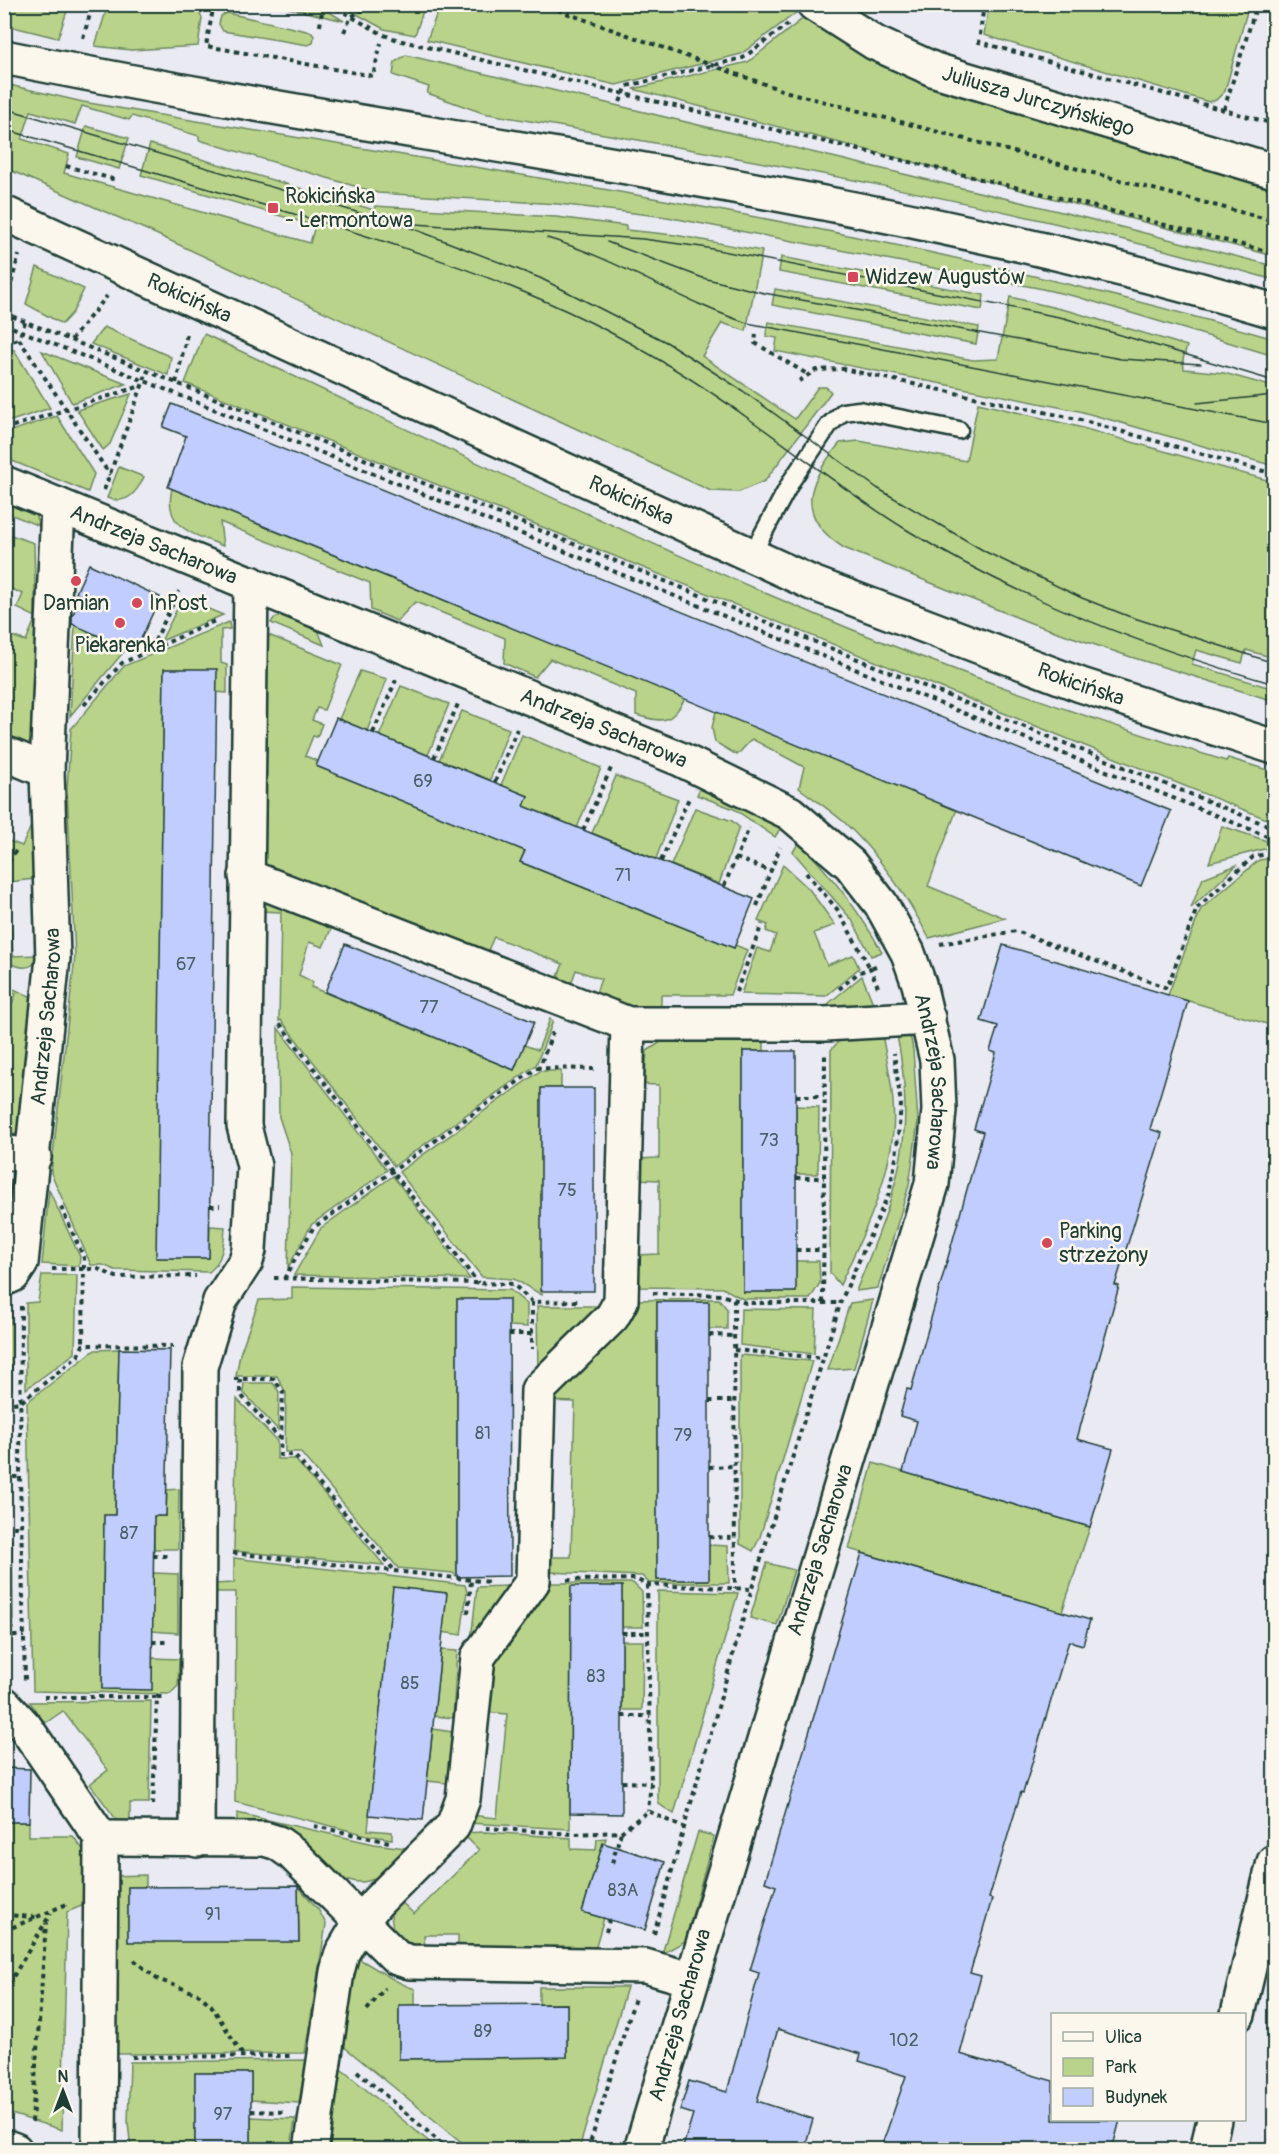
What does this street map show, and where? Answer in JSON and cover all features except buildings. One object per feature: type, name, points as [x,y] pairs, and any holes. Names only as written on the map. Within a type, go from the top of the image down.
[{"type":"street","name":"Juliusza Jurczyńskiego","points":[[820,11],[875,43],[935,70],[1275,171]]},
{"type":"street","points":[[4,57],[223,99],[714,184],[1024,245],[1275,312]]},
{"type":"street","name":"Rokicińska","points":[[4,213],[750,556],[940,634],[1081,686],[1275,747]]},
{"type":"street","name":"Andrzeja Sacharowa","points":[[4,483],[687,761],[790,813],[850,864],[881,904],[908,953],[928,1018],[937,1060],[939,1110],[932,1184],[690,1979],[641,2150]]},
{"type":"street","name":"Andrzeja Sacharowa","points":[[9,1277],[21,1263],[19,1155],[53,958],[47,771],[58,506]]},
{"type":"street","points":[[196,1839],[200,1367],[220,1301],[246,1261],[249,1250],[254,1166],[244,1126],[250,583]]},
{"type":"street","points":[[4,753],[47,771]]},
{"type":"street","points":[[246,876],[628,1024],[825,1024],[928,1018]]},
{"type":"street","points":[[311,2150],[337,1972],[342,1953],[360,1923],[453,1826],[463,1799],[478,1657],[533,1581],[538,1390],[618,1310],[623,1292],[628,1024]]},
{"type":"street","points":[[15,1700],[15,1728],[101,1838],[99,2150]]},
{"type":"street","points":[[101,1838],[265,1839],[278,1843],[302,1863],[397,1958],[410,1962],[645,1966],[690,1979]]},
{"type":"street","points":[[1238,2013],[1275,1862]]},
{"type":"street","points":[[1206,2150],[1214,2121]]},
{"type":"lane","points":[[750,556],[792,480],[829,425],[843,412],[859,410],[959,430]]},
{"type":"path","points":[[81,42],[93,4]]},
{"type":"path","points":[[214,4],[206,46],[373,76],[381,43]]},
{"type":"path","points":[[320,26],[323,4]]},
{"type":"path","points":[[329,4],[398,40],[1065,199],[1275,253]]},
{"type":"path","points":[[344,32],[351,17],[372,4]]},
{"type":"path","points":[[540,4],[708,66],[855,111],[1275,221]]},
{"type":"path","points":[[984,4],[979,42],[1275,124]]},
{"type":"path","points":[[1224,109],[1257,4]]},
{"type":"path","points":[[620,102],[627,86],[743,58],[820,11]]},
{"type":"path","points":[[66,166],[116,180]]},
{"type":"path","points":[[19,255],[4,311],[26,322],[1275,828]]},
{"type":"path","points":[[71,340],[108,296],[118,300]]},
{"type":"path","points":[[19,339],[26,322]]},
{"type":"path","points":[[4,324],[142,383],[340,458],[1275,839]]},
{"type":"path","points":[[176,383],[188,332],[178,327]]},
{"type":"path","points":[[756,334],[755,343],[807,374]]},
{"type":"path","points":[[4,343],[19,339]]},
{"type":"path","points":[[19,339],[110,475]]},
{"type":"path","points":[[799,381],[807,374],[825,368],[843,369],[1077,418],[1275,474]]},
{"type":"path","points":[[93,519],[147,372]]},
{"type":"path","points":[[4,429],[142,383]]},
{"type":"path","points":[[168,586],[190,595]]},
{"type":"path","points":[[150,650],[179,590]]},
{"type":"path","points":[[81,707],[122,663],[234,613],[250,621]]},
{"type":"path","points":[[386,675],[407,683]]},
{"type":"path","points":[[373,733],[397,679]]},
{"type":"path","points":[[448,699],[468,708]]},
{"type":"path","points":[[434,758],[458,704]]},
{"type":"path","points":[[508,724],[528,732]]},
{"type":"path","points":[[495,782],[518,728]]},
{"type":"path","points":[[605,762],[623,770]]},
{"type":"path","points":[[583,830],[612,766]]},
{"type":"path","points":[[678,793],[700,802]]},
{"type":"path","points":[[661,861],[689,798]]},
{"type":"path","points":[[742,820],[758,829]]},
{"type":"path","points":[[724,886],[750,825]]},
{"type":"path","points":[[773,840],[788,853]]},
{"type":"path","points":[[4,870],[20,841]]},
{"type":"path","points":[[757,906],[781,847]]},
{"type":"path","points":[[870,968],[930,946],[1016,931],[1167,988],[1197,908],[1253,857],[1275,852]]},
{"type":"path","points":[[736,858],[771,872]]},
{"type":"path","points":[[588,2150],[645,1966],[753,1589],[840,1304],[888,1193],[896,1158],[902,1105],[888,1022],[870,968],[837,909],[802,868]]},
{"type":"path","points":[[733,999],[762,924]]},
{"type":"path","points":[[284,1279],[313,1228],[540,1066],[566,999]]},
{"type":"path","points":[[245,1024],[280,1024],[478,1284]]},
{"type":"path","points":[[823,1304],[825,1024]]},
{"type":"path","points":[[796,1096],[824,1096]]},
{"type":"path","points":[[796,1178],[824,1178]]},
{"type":"path","points":[[4,1404],[21,1402],[78,1356],[83,1345],[84,1258],[56,1198]]},
{"type":"path","points":[[796,1250],[823,1250]]},
{"type":"path","points":[[9,1277],[21,1298],[20,1477],[24,1636],[15,1700],[15,1728]]},
{"type":"path","points":[[623,1292],[721,1295],[746,1303],[840,1304]]},
{"type":"path","points":[[734,1299],[735,1588]]},
{"type":"path","points":[[509,1334],[532,1334]]},
{"type":"path","points":[[708,1335],[734,1336]]},
{"type":"path","points":[[83,1345],[178,1346]]},
{"type":"path","points":[[734,1350],[824,1359]]},
{"type":"path","points":[[200,1378],[274,1379],[283,1392],[280,1455],[294,1455],[395,1572]]},
{"type":"path","points":[[240,1379],[240,1394],[281,1439]]},
{"type":"path","points":[[708,1401],[734,1401]]},
{"type":"path","points":[[708,1467],[734,1466]]},
{"type":"path","points":[[4,1477],[20,1477]]},
{"type":"path","points":[[4,1527],[21,1527]]},
{"type":"path","points":[[708,1537],[734,1538]]},
{"type":"path","points":[[200,1551],[479,1581],[636,1579],[647,1585],[753,1589]]},
{"type":"path","points":[[453,1826],[573,1834],[621,1832],[648,1811],[651,1783],[647,1585]]},
{"type":"path","points":[[622,1633],[649,1633]]},
{"type":"path","points":[[4,1636],[24,1636]]},
{"type":"path","points":[[15,1700],[157,1697]]},
{"type":"path","points":[[622,1716],[650,1716]]},
{"type":"path","points":[[622,1782],[651,1783]]},
{"type":"path","points":[[648,1811],[684,1828]]},
{"type":"path","points":[[612,1863],[621,1832]]},
{"type":"path","points":[[4,1931],[52,1912],[100,1885]]},
{"type":"path","points":[[4,1992],[52,1912]]},
{"type":"path","points":[[4,1915],[49,1917]]},
{"type":"path","points":[[17,2141],[35,2107],[46,1923]]},
{"type":"path","points":[[132,1957],[157,1979],[198,1994],[211,2005],[244,2057]]},
{"type":"path","points":[[99,2057],[339,2055],[449,2150]]},
{"type":"path","points":[[251,2111],[290,2112]]},
{"type":"green space","points":[[5,4],[69,5],[58,38],[5,25]]},
{"type":"green space","points":[[184,4],[197,7],[202,18],[198,46],[131,50],[95,46],[108,5]]},
{"type":"green space","points":[[1236,4],[1248,8],[1225,91],[1216,100],[1209,102],[984,35],[989,5]]},
{"type":"green space","points":[[276,5],[318,5],[344,21]]},
{"type":"green space","points":[[340,5],[425,5],[415,35],[384,29]]},
{"type":"green space","points":[[440,5],[786,5],[797,12],[741,54],[616,85],[427,40]]},
{"type":"green space","points":[[227,13],[311,32],[314,36],[313,43],[308,45],[223,31],[219,24],[221,16]]},
{"type":"green space","points":[[805,17],[987,103],[1274,189],[1274,256],[633,89],[748,62]]},
{"type":"green space","points":[[406,55],[1062,212],[1274,266],[1274,280],[1177,253],[980,206],[782,166],[483,113],[427,93],[429,87],[393,75],[395,62]]},
{"type":"green space","points":[[5,84],[83,102],[682,203],[980,263],[1128,299],[1274,339],[1274,356],[1078,297],[1038,288],[667,217],[558,204],[378,193],[199,140],[199,136],[132,116],[129,120],[82,106],[75,124],[31,111],[22,139],[69,154],[64,173],[310,243],[315,226],[141,175],[150,144],[374,210],[375,206],[556,217],[626,226],[626,230],[675,235],[762,251],[746,331],[722,323],[702,356],[795,419],[818,387],[826,387],[831,392],[765,481],[739,492],[711,491],[147,230],[5,168]]},
{"type":"green space","points":[[86,126],[129,138],[119,169],[77,157]]},
{"type":"green space","points":[[781,257],[984,295],[982,310],[779,272]]},
{"type":"green space","points":[[37,267],[84,289],[73,312],[62,324],[26,304]]},
{"type":"green space","points":[[775,289],[979,327],[976,344],[772,305]]},
{"type":"green space","points":[[1010,297],[1073,312],[1187,346],[1183,359],[1184,369],[1224,373],[1274,387],[1274,466],[1079,411],[775,351],[777,338],[766,336],[769,322],[973,360],[998,359]]},
{"type":"green space","points":[[104,327],[171,357],[168,375],[91,344]]},
{"type":"green space","points":[[204,334],[570,506],[844,626],[952,669],[1061,708],[1226,761],[1228,758],[1274,772],[1274,822],[185,383]]},
{"type":"green space","points":[[7,348],[14,350],[50,408],[5,423],[4,354]]},
{"type":"green space","points":[[42,351],[126,384],[72,403]]},
{"type":"green space","points":[[131,394],[110,444],[103,450],[77,410]]},
{"type":"green space","points":[[978,403],[1075,426],[1274,482],[1274,658],[1246,650],[1242,663],[1196,650],[1192,664],[1274,689],[1274,701],[1131,657],[1031,623],[844,548],[828,536],[818,524],[812,511],[811,498],[814,485],[820,471],[840,443],[859,441],[966,461]]},
{"type":"green space","points":[[57,416],[94,474],[88,492],[5,458],[5,433]]},
{"type":"green space","points":[[119,467],[144,477],[134,493],[125,499],[114,500],[107,498]]},
{"type":"green space","points":[[172,488],[685,698],[671,717],[660,720],[645,718],[636,715],[636,694],[550,659],[535,677],[504,663],[505,638],[415,602],[397,621],[371,610],[370,583],[220,522],[223,546],[191,533],[176,521],[172,513],[170,502]]},
{"type":"green space","points":[[5,502],[35,514],[39,526],[5,512]]},
{"type":"green space","points":[[5,533],[34,543],[35,617],[17,608],[23,594],[5,586]]},
{"type":"green space","points":[[182,599],[223,615],[161,641]]},
{"type":"green space","points":[[288,613],[316,625],[324,645],[271,623],[274,618]]},
{"type":"green space","points":[[35,619],[33,745],[26,750],[5,741],[4,638],[6,634],[26,641]]},
{"type":"green space","points":[[229,622],[230,629],[221,630],[221,663],[227,665],[227,693],[216,692],[216,670],[164,669],[157,1258],[209,1258],[210,1226],[225,1227],[223,1245],[217,1263],[209,1272],[115,1270],[103,1265],[91,1265],[51,1173],[75,956],[67,789],[71,729],[124,666]]},
{"type":"green space","points":[[75,625],[126,649],[70,716]]},
{"type":"green space","points":[[261,632],[342,665],[324,710],[317,708],[312,720],[322,724],[317,737],[313,736],[305,756],[318,761],[317,766],[508,844],[528,796],[501,785],[522,735],[601,768],[577,828],[540,813],[520,862],[734,948],[735,945],[747,950],[730,995],[661,995],[661,1013],[593,1001],[601,979],[576,970],[568,992],[554,986],[563,964],[494,937],[484,959],[266,874],[259,858]]},
{"type":"green space","points":[[360,671],[387,679],[367,731],[339,719]]},
{"type":"green space","points":[[401,686],[449,704],[428,755],[379,736]]},
{"type":"green space","points":[[462,711],[509,729],[490,780],[439,760]]},
{"type":"green space","points":[[716,711],[957,809],[928,886],[1005,918],[929,938],[902,892],[869,848],[844,822],[799,788],[804,767],[752,739],[737,755],[715,742],[712,728]]},
{"type":"green space","points":[[616,776],[678,799],[656,859],[592,833]]},
{"type":"green space","points":[[702,783],[768,816],[780,829],[775,837],[734,809],[697,795]]},
{"type":"green space","points":[[695,808],[732,821],[739,827],[719,884],[671,865]]},
{"type":"green space","points":[[32,824],[34,879],[9,882],[13,956],[38,955],[38,961],[34,964],[22,967],[5,961],[4,839],[22,846]]},
{"type":"green space","points":[[1222,826],[1270,842],[1268,848],[1209,863]]},
{"type":"green space","points":[[799,842],[844,894],[882,952],[871,956],[852,920],[793,852]]},
{"type":"green space","points":[[1274,858],[1274,1026],[1168,995],[1201,909],[1259,860]]},
{"type":"green space","points":[[783,865],[809,889],[835,925],[814,933],[827,965],[853,955],[859,968],[826,996],[741,994],[757,948],[770,952],[776,935],[766,931],[768,925],[758,921]]},
{"type":"green space","points":[[1237,865],[1191,908],[1203,878]]},
{"type":"green space","points":[[272,900],[335,920],[323,947],[309,942],[299,975],[313,982],[311,987],[514,1070],[524,1045],[538,1050],[550,1019],[553,1021],[536,1065],[394,1166],[281,1020],[279,1021],[281,912],[260,911],[263,904]]},
{"type":"green space","points":[[862,976],[877,1013],[829,1013],[829,1003]]},
{"type":"green space","points":[[4,985],[32,997],[21,1118],[18,1132],[5,1140],[5,1022],[16,994],[5,989]]},
{"type":"green space","points":[[278,1028],[387,1170],[311,1225],[288,1268],[291,1153],[279,1117]]},
{"type":"green space","points":[[764,1033],[764,1051],[743,1051],[743,1292],[795,1292],[796,1261],[819,1261],[820,1283],[810,1299],[743,1299],[723,1288],[637,1287],[636,1255],[659,1254],[659,1180],[636,1179],[636,1159],[659,1158],[659,1085],[636,1084],[636,1078],[645,1076],[647,1051],[672,1035]]},
{"type":"green space","points":[[845,1034],[882,1035],[891,1083],[894,1120],[890,1152],[880,1191],[840,1285],[830,1273],[831,1050]]},
{"type":"green space","points":[[905,1034],[911,1039],[913,1050],[918,1121],[909,1185],[878,1288],[856,1291],[882,1225],[899,1167],[904,1137],[905,1106],[897,1035]]},
{"type":"green space","points":[[540,1071],[561,1071],[561,1088],[541,1088],[542,1295],[514,1279],[482,1277],[399,1172]]},
{"type":"green space","points":[[796,1106],[819,1107],[818,1174],[796,1174]]},
{"type":"green space","points":[[393,1176],[470,1279],[294,1275],[321,1228]]},
{"type":"green space","points":[[49,1190],[80,1257],[79,1266],[42,1264]]},
{"type":"green space","points":[[42,1275],[77,1275],[75,1353],[26,1389],[26,1303],[38,1302]]},
{"type":"green space","points":[[292,1287],[510,1290],[527,1304],[527,1327],[509,1326],[457,1299],[457,1577],[453,1573],[398,1568],[300,1452],[285,1452],[286,1393],[277,1376],[236,1376],[240,1354],[259,1300],[292,1299]]},
{"type":"green space","points":[[5,1291],[11,1291],[12,1390],[5,1390]]},
{"type":"green space","points":[[719,1299],[727,1309],[727,1329],[709,1329],[708,1302],[657,1302],[657,1580],[708,1580],[709,1545],[728,1546],[729,1583],[649,1583],[642,1576],[548,1572],[548,1557],[571,1557],[575,1402],[549,1401],[633,1300]]},
{"type":"green space","points":[[873,1300],[854,1368],[828,1370],[850,1303]]},
{"type":"green space","points":[[537,1306],[608,1306],[538,1372]]},
{"type":"green space","points":[[741,1309],[816,1310],[814,1354],[740,1345]]},
{"type":"green space","points":[[119,1349],[115,1515],[104,1516],[102,1688],[152,1658],[179,1659],[178,1686],[170,1694],[33,1691],[27,1402],[95,1350]]},
{"type":"green space","points":[[740,1355],[812,1361],[760,1537],[753,1551],[740,1544]]},
{"type":"green space","points":[[244,1383],[273,1383],[279,1392],[278,1430],[243,1392]]},
{"type":"green space","points":[[237,1399],[277,1441],[277,1459],[295,1459],[384,1565],[234,1551]]},
{"type":"green space","points":[[873,1463],[1090,1527],[1062,1612],[849,1549]]},
{"type":"green space","points":[[179,1489],[178,1549],[154,1549],[154,1516],[166,1516],[167,1490]]},
{"type":"green space","points":[[4,1540],[12,1540],[13,1629],[5,1629]]},
{"type":"green space","points":[[234,1558],[465,1585],[467,1592],[461,1635],[442,1632],[393,1588],[368,1830],[392,1832],[392,1839],[367,1835],[235,1802],[236,1592],[212,1592],[213,1584],[234,1583]]},
{"type":"green space","points":[[767,1563],[794,1570],[777,1625],[750,1618]]},
{"type":"green space","points":[[153,1573],[178,1574],[178,1633],[152,1631]]},
{"type":"green space","points":[[543,1583],[633,1583],[642,1592],[643,1627],[622,1627],[622,1586],[571,1587],[570,1829],[469,1823],[470,1815],[497,1818],[507,1714],[483,1712],[490,1666]]},
{"type":"green space","points":[[508,1586],[471,1640],[477,1587]]},
{"type":"green space","points":[[658,1591],[738,1593],[674,1814],[659,1804],[658,1798]]},
{"type":"green space","points":[[622,1641],[643,1641],[642,1710],[622,1710]]},
{"type":"green space","points":[[441,1650],[457,1651],[453,1718],[434,1716]]},
{"type":"green space","points":[[151,1701],[149,1803],[130,1803],[130,1827],[118,1822],[90,1784],[108,1770],[63,1711],[44,1724],[30,1702]]},
{"type":"green space","points":[[433,1729],[452,1732],[447,1783],[427,1781]]},
{"type":"green space","points":[[237,1813],[374,1844],[406,1848],[374,1879],[358,1882],[349,1880],[345,1886],[237,1827]]},
{"type":"green space","points":[[5,1822],[29,1822],[29,1836],[73,1836],[87,1855],[91,1902],[67,1912],[62,2130],[5,2112]]},
{"type":"green space","points":[[485,1832],[571,1838],[571,1849],[596,1850],[597,1839],[606,1838],[582,1912],[604,1918],[594,1952],[458,1950],[458,1935],[424,1935],[425,1950],[404,1945],[394,1937],[390,1908],[397,1898],[414,1914],[479,1850],[462,1833]]},
{"type":"green space","points":[[698,1832],[714,1836],[685,1941],[662,1954]]},
{"type":"green space","points":[[146,1875],[146,1887],[128,1887],[128,1941],[299,1941],[298,1886],[318,1909],[326,1924],[305,2053],[107,2054],[110,1876]]},
{"type":"green space","points":[[353,1956],[415,1989],[415,2005],[399,2006],[399,2059],[567,2057],[567,2004],[539,2004],[539,1987],[627,1987],[579,2149],[470,2149],[337,2041]]},
{"type":"green space","points":[[306,2060],[299,2103],[251,2100],[251,2073],[195,2073],[195,2150],[131,2149],[128,2123],[130,2062]]},
{"type":"green space","points":[[339,2068],[346,2073],[438,2149],[322,2150]]},
{"type":"green space","points":[[251,2117],[295,2119],[291,2148],[251,2148]]},
{"type":"tram line","points":[[4,108],[414,229],[540,278],[668,343],[743,391],[877,488],[986,552],[1082,598],[1128,616],[1274,663]]},
{"type":"tram line","points":[[4,129],[386,242],[510,286],[550,303],[611,333],[693,381],[733,407],[867,504],[950,555],[1039,600],[1085,619],[1179,654],[1274,684]]},
{"type":"tram line","points":[[415,224],[643,239],[702,247],[1064,318],[1274,381]]},
{"type":"tram line","points":[[547,238],[598,256],[696,303],[747,323],[1274,424]]},
{"type":"tram line","points":[[607,242],[703,278],[764,293],[1121,359],[1201,364]]},
{"type":"tram line","points":[[1197,403],[1274,395]]},
{"type":"place","name":"Rokicińska - Lermontowa","points":[[273,208]]},
{"type":"place","name":"Widzew Augustów","points":[[853,277]]},
{"type":"place","name":"Damian","points":[[76,581]]},
{"type":"place","name":"InPost","points":[[137,603]]},
{"type":"place","name":"Piekarenka","points":[[120,623]]},
{"type":"place","name":"Parking strzeżony","points":[[1047,1243]]}]
